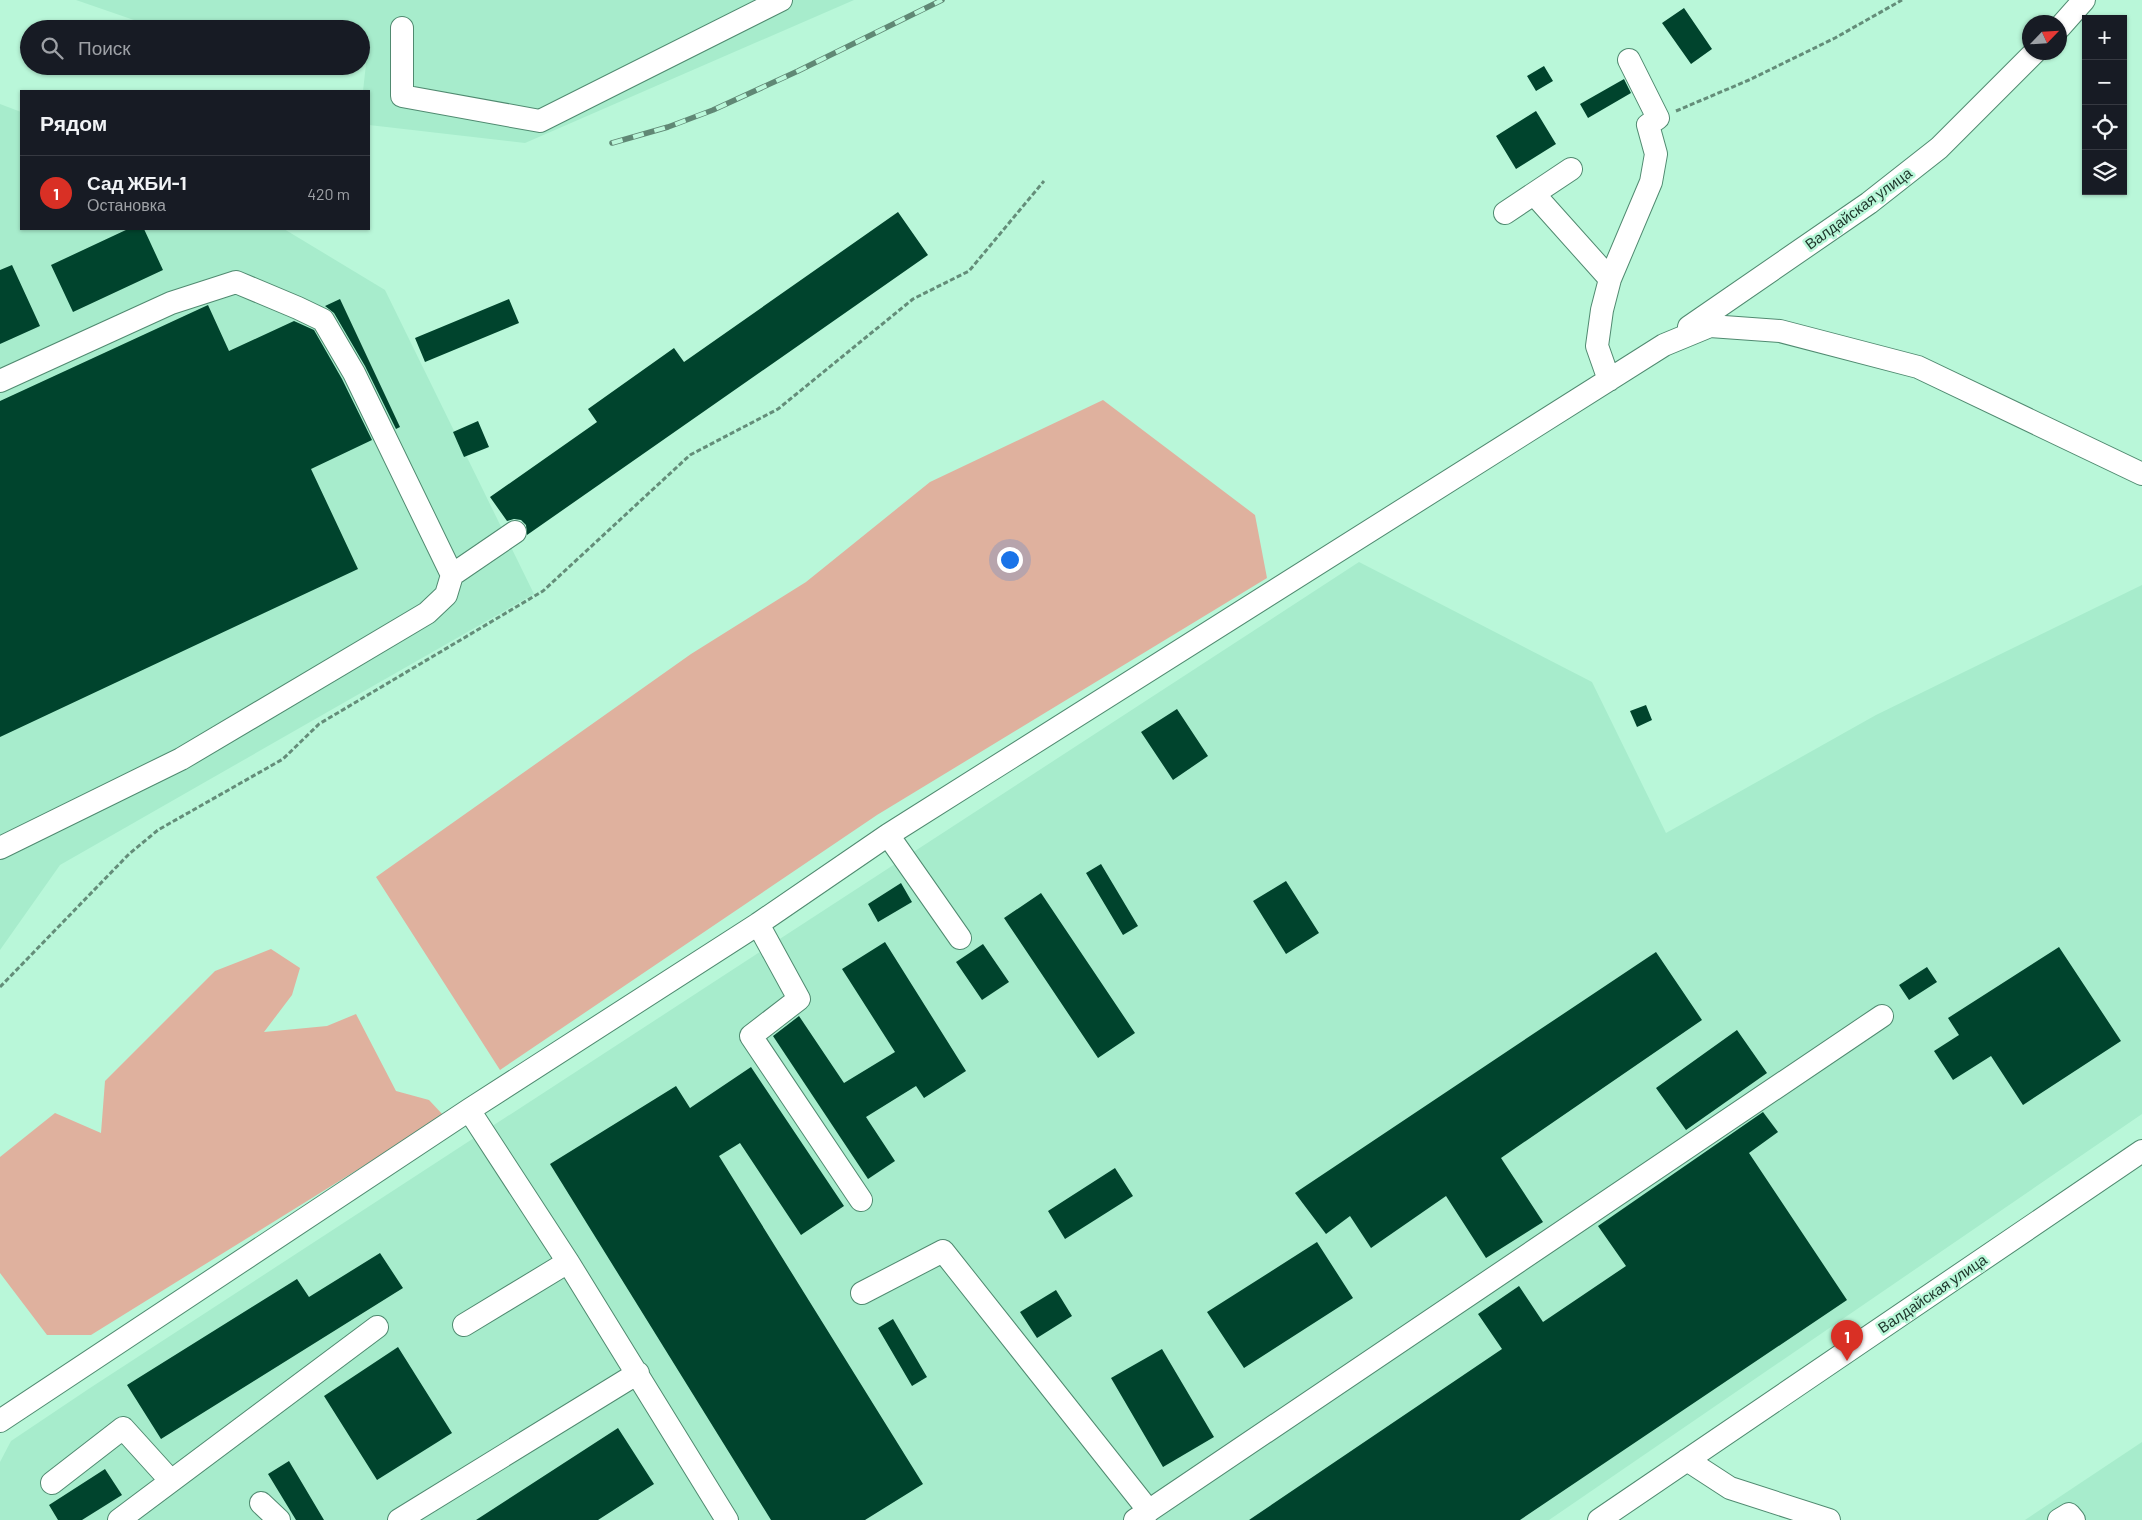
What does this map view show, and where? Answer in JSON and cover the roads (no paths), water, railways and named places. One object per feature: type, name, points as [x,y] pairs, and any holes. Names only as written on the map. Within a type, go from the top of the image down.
[{"type":"street","points":[[402,28],[402,96],[540,121],[781,0]]},
{"type":"street","points":[[2067,19],[2084,0]]},
{"type":"street","points":[[1609,380],[1597,346],[1602,310],[1610,280],[1652,182],[1656,154],[1648,126],[1658,118],[1629,60]]},
{"type":"street","name":"Валдайская улица","points":[[1664,345],[1869,203],[1939,148],[2028,60]]},
{"type":"street","points":[[1505,213],[1571,169]]},
{"type":"street","points":[[1534,194],[1610,280]]},
{"type":"street","points":[[0,381],[171,303],[236,282],[298,308],[323,320],[354,373],[452,575]]},
{"type":"street","points":[[0,1421],[469,1110],[758,924],[888,835],[1664,345],[1710,326],[1780,331],[1918,367],[2142,474]]},
{"type":"street","points":[[0,848],[181,758],[427,612],[446,595],[452,575],[515,532]]},
{"type":"street","points":[[888,835],[960,938]]},
{"type":"street","points":[[758,924],[799,999],[751,1036],[861,1200]]},
{"type":"street","points":[[862,1293],[943,1251],[1142,1515],[1882,1016]]},
{"type":"street","points":[[469,1110],[638,1373],[727,1520]]},
{"type":"street","name":"Валдайская улица","points":[[1598,1520],[2142,1151]]},
{"type":"street","points":[[464,1325],[568,1262]]},
{"type":"street","points":[[119,1520],[377,1327]]},
{"type":"street","points":[[399,1520],[638,1373]]},
{"type":"street","points":[[52,1483],[122,1428],[171,1481]]},
{"type":"street","points":[[1687,1460],[1730,1488],[1829,1520]]},
{"type":"street","points":[[261,1503],[279,1520]]},
{"type":"street","points":[[2059,1520],[2069,1514],[2074,1520]]},
{"type":"railway","points":[[612,143],[668,127],[713,110],[798,71],[942,0]]},
{"type":"place","name":"Сад ЖБИ-1","points":[[1847,1361]]}]
